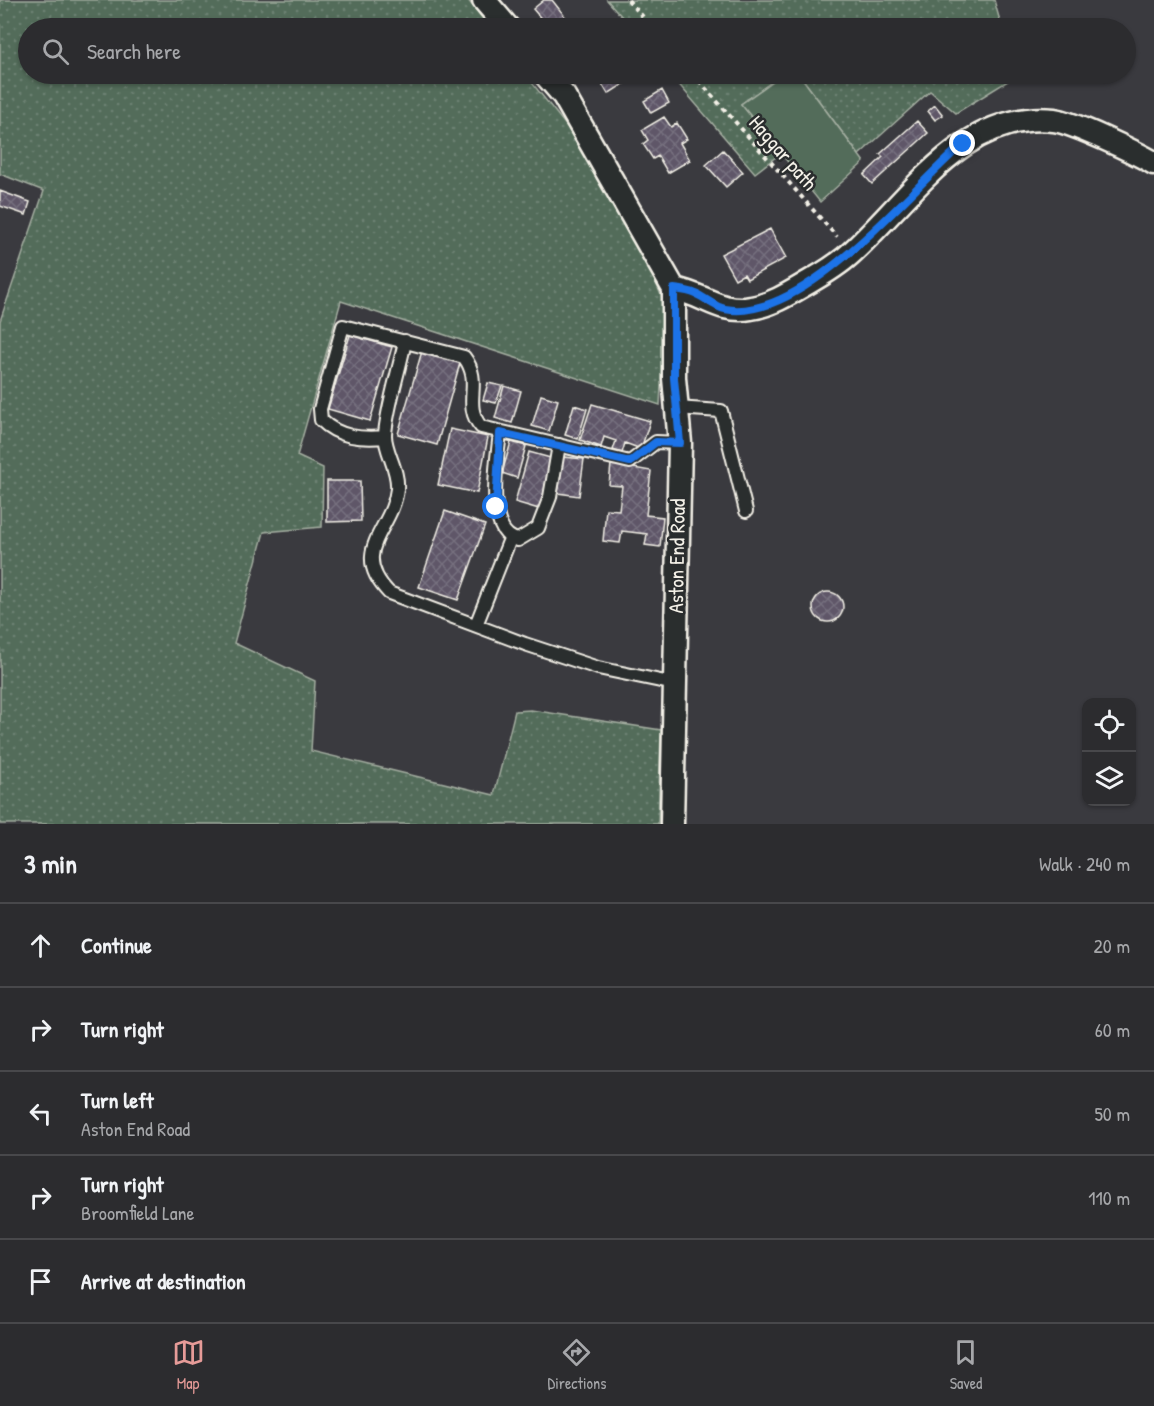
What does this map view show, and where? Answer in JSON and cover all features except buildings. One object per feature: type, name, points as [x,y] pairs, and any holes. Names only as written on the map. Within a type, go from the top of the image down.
[{"type":"street","points":[[484,0],[499,18]]},
{"type":"street","points":[[554,84],[564,96],[674,289],[696,294],[724,309],[752,308],[800,287],[849,255],[950,156],[981,132],[1001,124],[1020,119],[1056,120],[1154,163]]},
{"type":"street","name":"Aston End Road","points":[[672,824],[680,443],[674,378],[674,289]]},
{"type":"lane","points":[[385,437],[360,439],[339,433],[321,420],[320,409],[343,326],[464,357],[474,374],[471,409],[481,427],[630,462],[656,442],[680,443]]},
{"type":"lane","points":[[405,341],[385,437],[395,469],[397,487],[394,505],[380,529],[373,548],[376,579],[389,593],[598,668],[675,684]]},
{"type":"lane","points":[[676,408],[720,411],[746,511]]},
{"type":"lane","points":[[500,433],[496,507],[503,533],[510,539],[518,540],[538,528],[550,497],[559,445]]},
{"type":"lane","points":[[476,625],[510,539]]},
{"type":"path","points":[[628,0],[644,18]]},
{"type":"path","name":"Haggar path","points":[[702,84],[838,238],[849,255]]},
{"type":"green space","points":[[0,0],[468,0],[482,18],[18,18],[18,84],[533,84],[568,128],[642,249],[665,305],[660,405],[341,301],[297,456],[323,468],[322,527],[264,532],[234,643],[315,681],[311,751],[494,795],[515,711],[531,710],[661,730],[658,824],[0,824],[0,321],[44,191],[0,174]]},
{"type":"green space","points":[[607,0],[994,0],[999,18],[623,18]]},
{"type":"green space","points":[[679,84],[769,84],[741,104],[781,153],[755,173]]},
{"type":"green space","points":[[769,84],[806,84],[864,162],[820,202],[741,104]]},
{"type":"green space","points":[[806,84],[1003,84],[956,113],[930,91],[859,155]]},
{"type":"route","points":[[496,507],[496,465],[500,433],[630,462],[656,442],[680,443],[674,378],[674,289],[696,294],[724,309],[752,308],[779,298],[818,277],[849,255],[963,144]]}]
